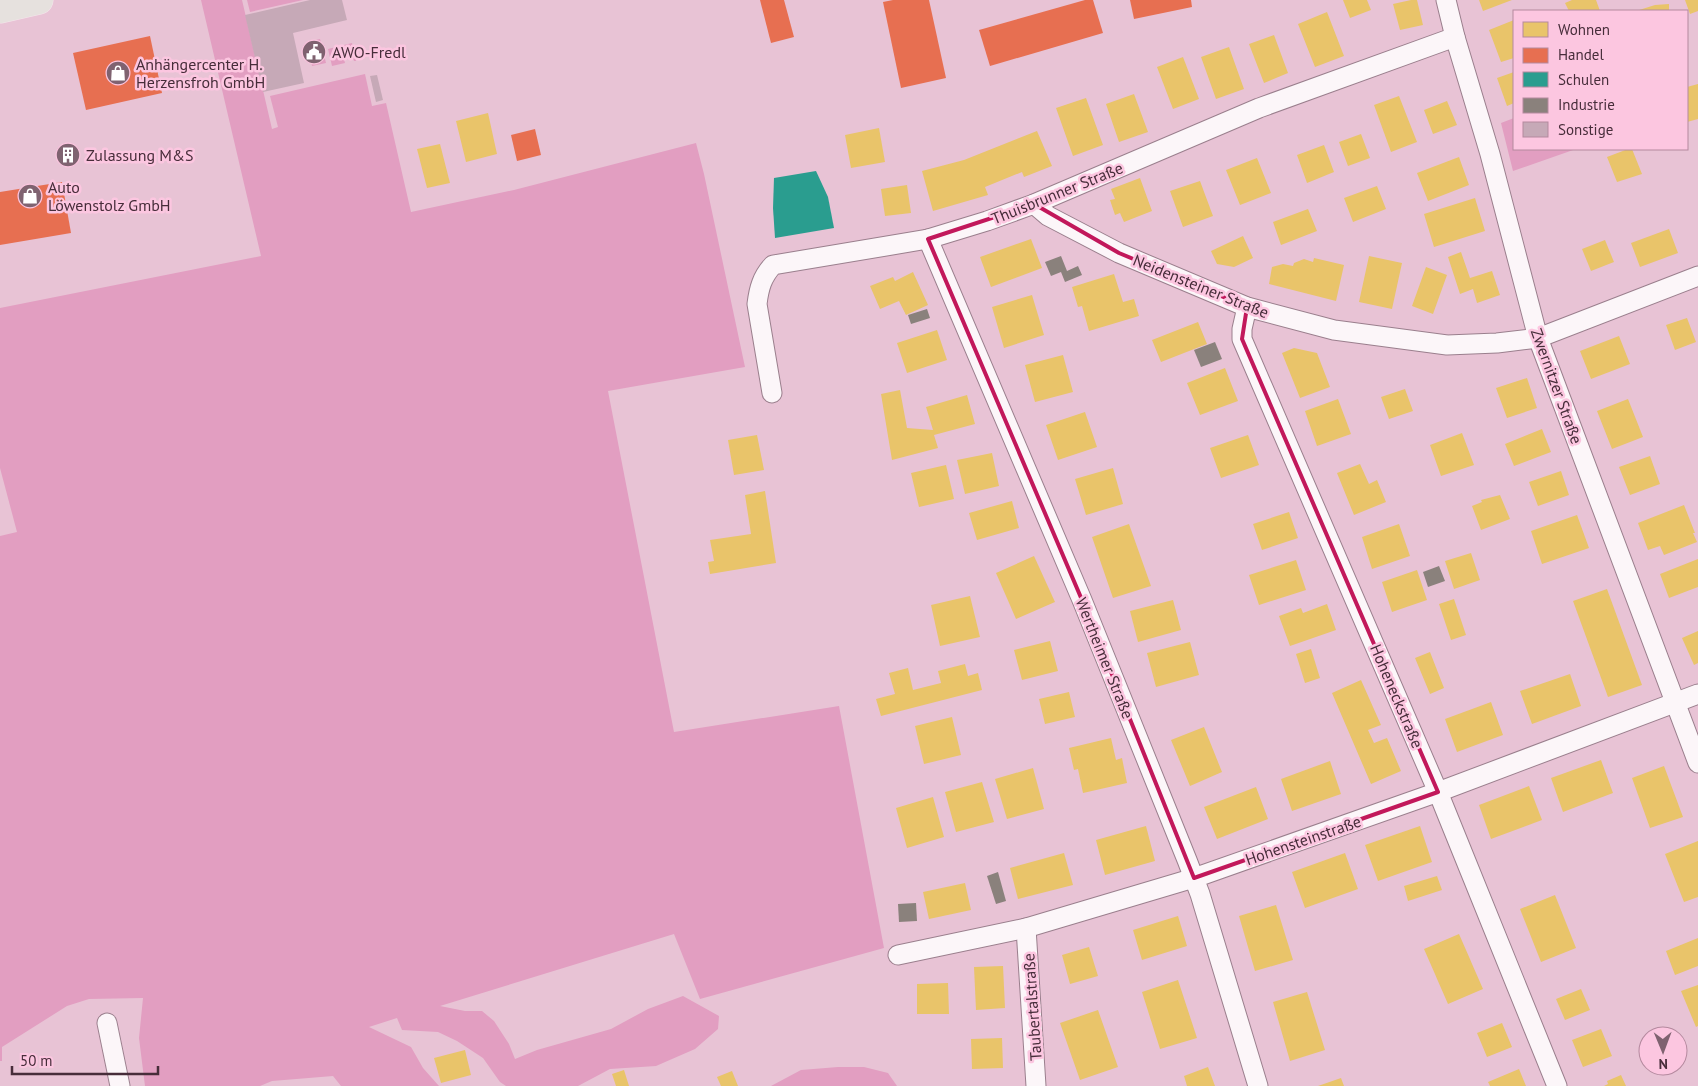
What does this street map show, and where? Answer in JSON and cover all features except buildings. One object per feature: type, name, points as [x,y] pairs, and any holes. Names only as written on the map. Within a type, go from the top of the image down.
[{"type":"main road","points":[[0,9],[38,0]]},
{"type":"street","name":"Zwernitzer Straße","points":[[1446,0],[1490,154],[1538,338],[1698,763]]},
{"type":"street","name":"Thuisbrunner Straße","points":[[772,393],[757,304],[758,290],[764,275],[774,265],[928,239],[987,221],[1034,204],[1259,108],[1455,36]]},
{"type":"street","name":"Neidensteiner Straße","points":[[1034,204],[1048,216],[1119,252],[1247,307],[1334,330],[1446,345],[1538,338],[1698,276]]},
{"type":"street","name":"Wertheimer Straße","points":[[928,239],[1082,600],[1194,878],[1258,1086]]},
{"type":"street","name":"Hoheneckstraße","points":[[1247,307],[1242,329],[1242,339],[1438,792],[1557,1086]]},
{"type":"street","name":"Hohensteinstraße","points":[[898,955],[1026,928],[1194,878],[1438,792],[1676,704],[1698,694]]},
{"type":"street","name":"Taubertalstraße","points":[[1026,928],[1037,1074],[1036,1086]]},
{"type":"street","points":[[107,1023],[120,1086]]},
{"type":"highlighted area","points":[[1034,204],[1119,253],[1247,307],[1242,339],[1438,792],[1194,878],[1082,600],[928,239]]},
{"type":"shaded area","points":[[201,0],[242,0],[272,129],[278,127],[270,96],[365,74],[372,106],[386,103],[411,212],[514,190],[696,143],[745,367],[608,391],[674,732],[839,706],[884,948],[700,999],[674,934],[440,1006],[465,1011],[482,1011],[494,1021],[509,1044],[515,1059],[537,1050],[611,1029],[648,1009],[683,996],[719,1016],[718,1029],[695,1049],[656,1066],[610,1069],[578,1086],[506,1086],[500,1082],[483,1058],[457,1041],[438,1032],[402,1030],[397,1018],[369,1027],[411,1047],[423,1068],[439,1086],[341,1086],[333,1076],[272,1081],[260,1086],[145,1086],[139,1038],[143,998],[89,999],[67,1006],[2,1047],[2,1061],[0,1061],[0,536],[17,532],[0,468],[0,308],[261,256]]},
{"type":"shaded area","points":[[247,0],[303,0],[250,12]]},
{"type":"shaded area","points":[[320,39],[326,63],[312,66],[307,42]]},
{"type":"shaded area","points":[[352,43],[356,61],[354,61],[350,49],[342,52],[345,63],[332,66],[328,49]]},
{"type":"shaded area","points":[[1513,118],[1513,150],[1573,150],[1513,171],[1501,123]]},
{"type":"shaded area","points":[[864,1067],[888,1073],[897,1086],[771,1086],[801,1070]]},
{"type":"place","name":"AWO-Fredl","points":[[314,52]]},
{"type":"place","name":"Anhängercenter H. Herzensfroh GmbH","points":[[118,73]]},
{"type":"place","name":"Zulassung M&S","points":[[68,155]]},
{"type":"place","name":"Auto Löwenstolz GmbH","points":[[30,196]]}]
